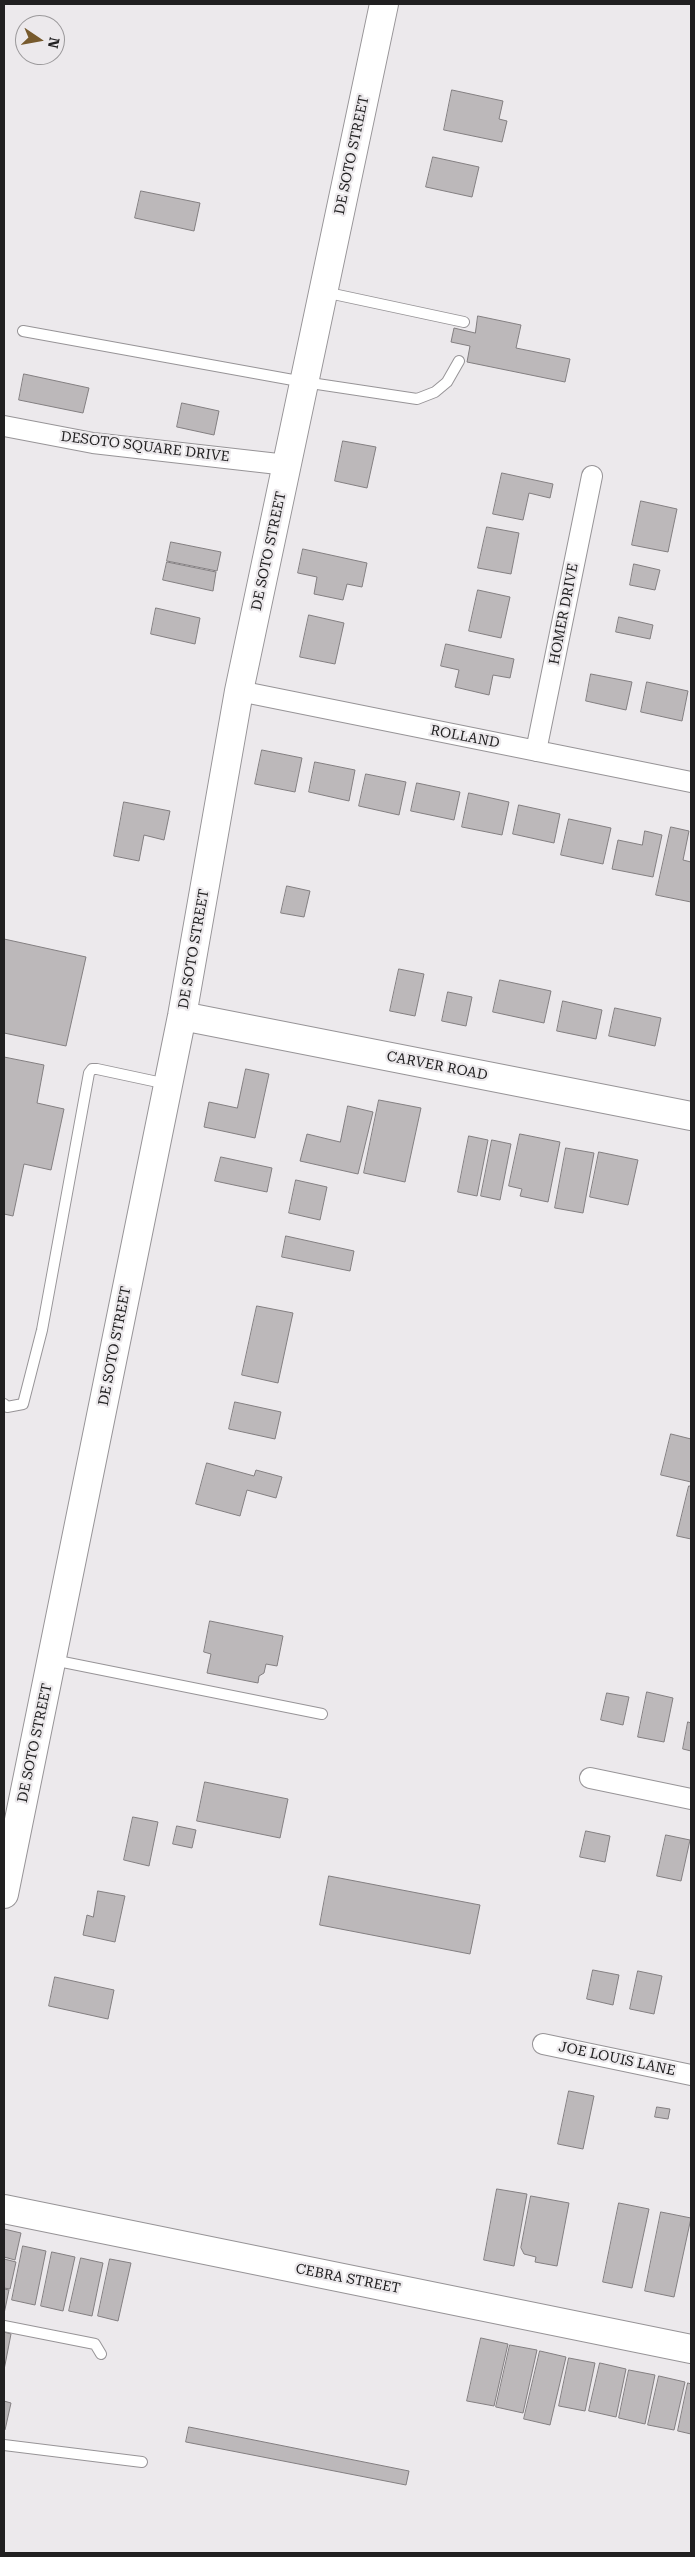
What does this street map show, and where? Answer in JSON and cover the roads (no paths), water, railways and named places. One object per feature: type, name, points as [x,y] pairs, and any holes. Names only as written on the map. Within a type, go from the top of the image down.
[{"type":"street","name":"DE SOTO STREET","points":[[4,1894],[182,1016],[239,691],[384,4]]},
{"type":"street","name":"DESOTO SQUARE DRIVE","points":[[4,426],[93,443],[287,465]]},
{"type":"street","name":"HOMER DRIVE","points":[[536,751],[592,476]]},
{"type":"street","name":"ROLLAND","points":[[239,691],[691,782]]},
{"type":"street","name":"CARVER ROAD","points":[[182,1016],[691,1116]]},
{"type":"street","points":[[590,1778],[691,1799]]},
{"type":"street","name":"JOE LOUIS LANE","points":[[543,2044],[691,2075]]},
{"type":"street","name":"CEBRA STREET","points":[[4,2209],[691,2349]]},
{"type":"lane","points":[[323,292],[464,322]]},
{"type":"lane","points":[[23,332],[417,400],[435,392],[447,382],[459,361]]},
{"type":"lane","points":[[4,1404],[7,1407],[23,1404],[28,1386],[42,1330],[88,1073],[96,1069],[168,1084]]},
{"type":"lane","points":[[52,1659],[322,1714]]},
{"type":"lane","points":[[4,2326],[94,2344],[101,2354]]},
{"type":"lane","points":[[4,2445],[142,2462]]}]
